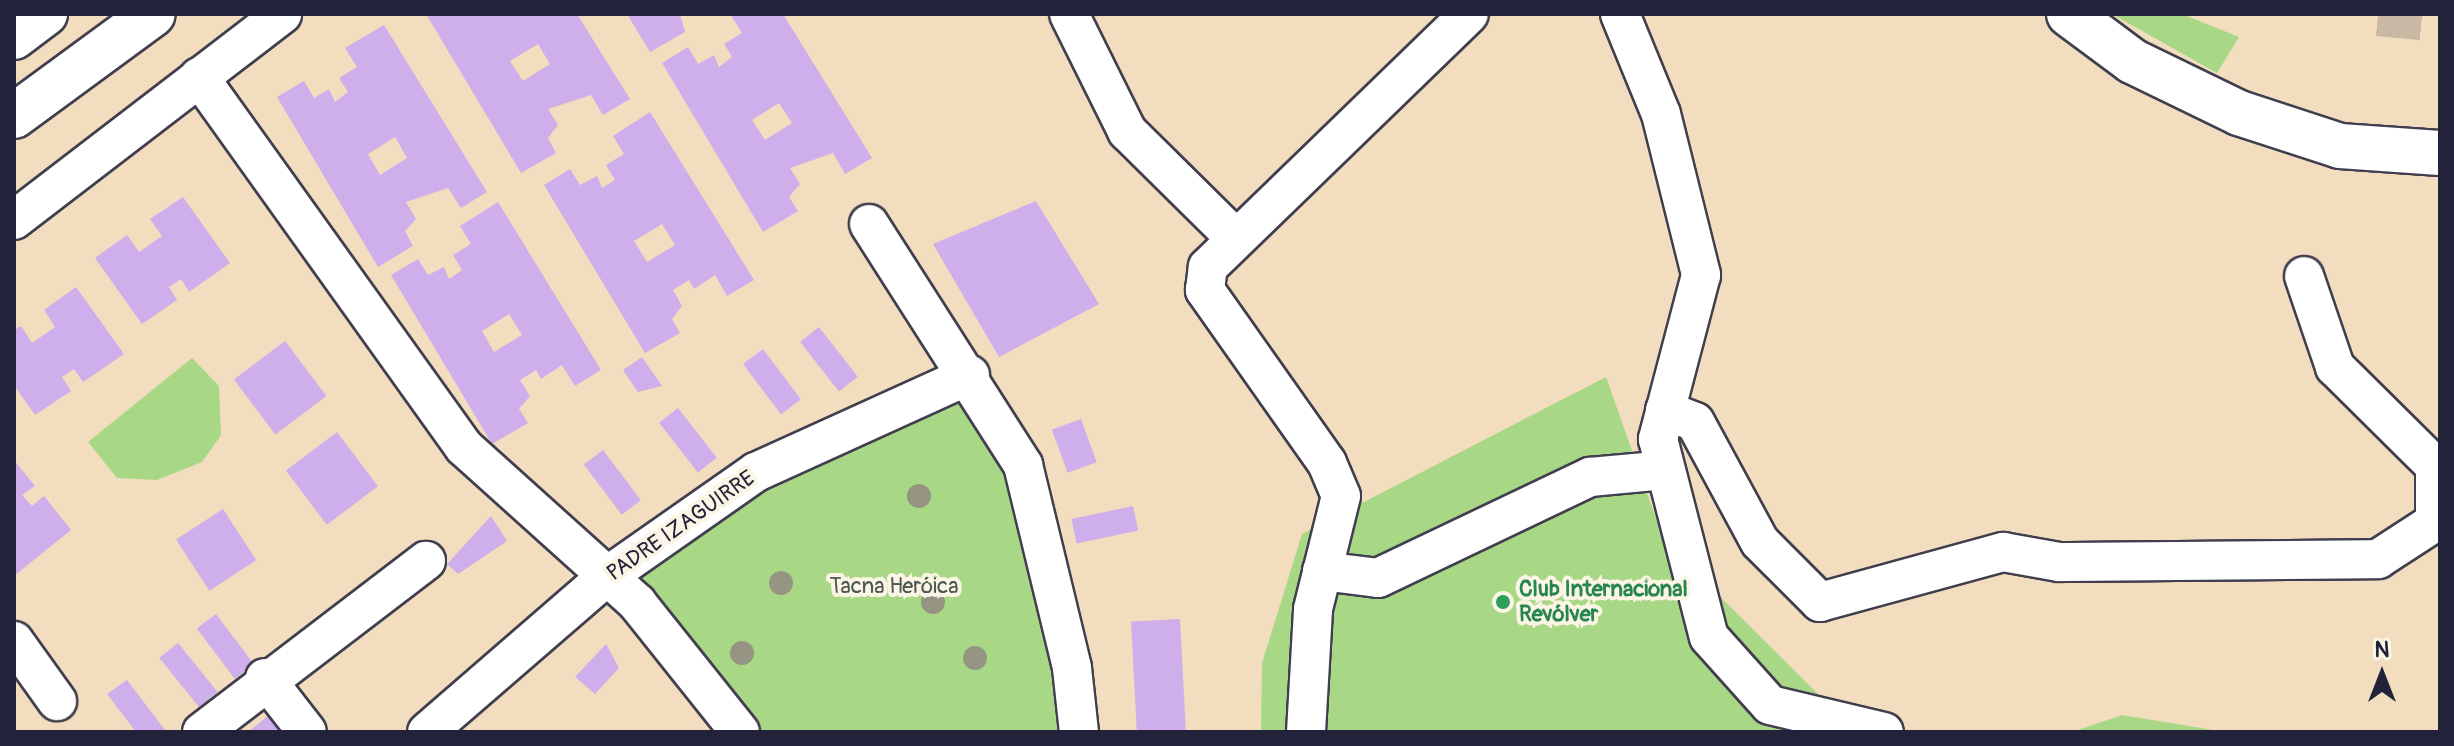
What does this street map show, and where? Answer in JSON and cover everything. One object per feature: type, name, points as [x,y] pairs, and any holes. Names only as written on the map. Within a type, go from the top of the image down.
[{"type":"main road","points":[[14,37],[45,14]]},
{"type":"main road","points":[[14,116],[153,14]]},
{"type":"main road","points":[[2069,14],[2132,61],[2239,113],[2340,146],[2440,153]]},
{"type":"street","points":[[14,220],[282,14]]},
{"type":"street","points":[[1069,14],[1127,131],[1234,237]]},
{"type":"street","points":[[1306,732],[1313,609],[1341,496],[1337,485],[1205,290],[1208,267],[1234,237],[1469,14]]},
{"type":"street","points":[[1620,14],[1661,114],[1701,275],[1658,439],[1709,637],[1770,705],[1884,732]]},
{"type":"street","points":[[199,77],[464,447],[637,603],[740,732]]},
{"type":"street","points":[[869,224],[970,375],[1023,465],[1072,668],[1079,732]]},
{"type":"street","points":[[1665,410],[1695,422],[1760,542],[1820,602],[2003,552],[2059,562],[2378,559],[2435,522],[2435,466],[2335,367],[2304,276]]},
{"type":"street","name":"PADRE IZAGUIRRE","points":[[427,732],[606,577],[756,472],[970,375]]},
{"type":"street","points":[[1322,571],[1378,578],[1590,477],[1665,470]]},
{"type":"street","points":[[202,732],[265,678],[426,561]]},
{"type":"street","points":[[14,641],[57,701]]},
{"type":"street","points":[[265,678],[307,732]]},
{"type":"green space","points":[[2112,14],[2182,14],[2239,37],[2217,73]]},
{"type":"green space","points":[[192,358],[219,386],[221,435],[202,462],[157,480],[117,478],[88,442]]},
{"type":"green space","name":"Club Internacional Revólver","points":[[1606,377],[1664,541],[1833,709],[1908,732],[1261,732],[1262,663],[1302,534]]},
{"type":"green space","name":"Tacna Heróica","points":[[967,390],[1012,472],[1039,565],[1062,732],[760,732],[631,575],[770,486]]},
{"type":"green space","points":[[2122,715],[2219,731],[2222,732],[2072,732]]},
{"type":"building","points":[[426,14],[577,14],[630,99],[603,115],[591,95],[548,109],[558,125],[548,138],[556,153],[521,173]],"holes":[[[538,44],[550,64],[523,81],[510,61]]]},
{"type":"building","points":[[627,14],[680,14],[685,32],[650,52]]},
{"type":"building","points":[[730,14],[783,14],[872,158],[845,174],[833,153],[790,168],[800,184],[789,197],[798,211],[763,232],[662,63],[688,47],[698,64],[714,55],[719,67],[732,57],[724,44],[742,33]],"holes":[[[779,103],[792,123],[765,140],[752,120]]]},
{"type":"building","points":[[384,25],[487,192],[461,208],[448,188],[406,202],[416,219],[405,231],[413,246],[378,267],[277,97],[304,81],[314,98],[329,89],[335,102],[348,92],[339,78],[357,67],[345,48]],"holes":[[[395,137],[407,158],[380,175],[368,154]]]},
{"type":"building","points":[[650,112],[754,280],[727,296],[715,275],[694,289],[689,280],[673,290],[682,306],[672,319],[680,333],[645,353],[544,185],[570,169],[580,185],[597,176],[602,188],[615,180],[606,165],[624,154],[613,136]],"holes":[[[662,224],[675,245],[647,262],[634,241]]]},
{"type":"building","points":[[183,197],[230,263],[189,292],[181,279],[169,287],[177,300],[142,324],[95,258],[127,235],[139,252],[162,236],[150,219]]},
{"type":"building","points":[[1036,201],[1099,304],[999,357],[933,244]]},
{"type":"building","points":[[498,202],[601,370],[575,386],[562,365],[541,379],[536,370],[520,380],[530,396],[519,409],[528,423],[492,444],[391,275],[418,259],[428,275],[444,267],[449,279],[462,270],[453,255],[471,244],[460,226]],"holes":[[[509,314],[522,335],[494,352],[482,331]]]},
{"type":"building","points":[[76,287],[124,354],[83,382],[74,369],[62,377],[71,391],[35,415],[14,385],[14,330],[21,326],[32,343],[55,327],[44,310]]},
{"type":"building","points":[[819,327],[858,377],[839,391],[800,342]]},
{"type":"building","points":[[285,341],[327,396],[275,435],[234,380]]},
{"type":"building","points":[[763,349],[801,399],[781,414],[743,364]]},
{"type":"building","points":[[642,357],[662,386],[638,392],[623,370]]},
{"type":"building","points":[[678,408],[717,458],[698,472],[659,423]]},
{"type":"building","points":[[1081,419],[1097,462],[1068,473],[1052,430]]},
{"type":"building","points":[[337,432],[378,486],[327,525],[286,471]]},
{"type":"building","points":[[603,450],[641,500],[622,515],[584,464]]},
{"type":"building","points":[[14,460],[35,486],[22,495],[32,506],[44,496],[71,530],[14,576]]},
{"type":"building","points":[[1133,506],[1138,530],[1077,544],[1071,519]]},
{"type":"building","points":[[223,509],[256,560],[209,591],[176,539]]},
{"type":"building","points":[[491,516],[507,541],[458,574],[447,564]]},
{"type":"building","points":[[216,614],[254,664],[235,679],[197,628]]},
{"type":"building","points":[[1180,619],[1186,732],[1137,732],[1131,622]]},
{"type":"building","points":[[178,643],[218,692],[199,707],[159,658]]},
{"type":"building","points":[[606,644],[619,668],[595,694],[575,677]]},
{"type":"building","points":[[127,680],[165,730],[136,732],[107,694]]},
{"type":"building","points":[[269,715],[283,732],[248,732]]},
{"type":"tunnel","points":[[2378,14],[2440,20]]},
{"type":"place","name":"Club Internacional Revólver","points":[[1503,602]]}]
